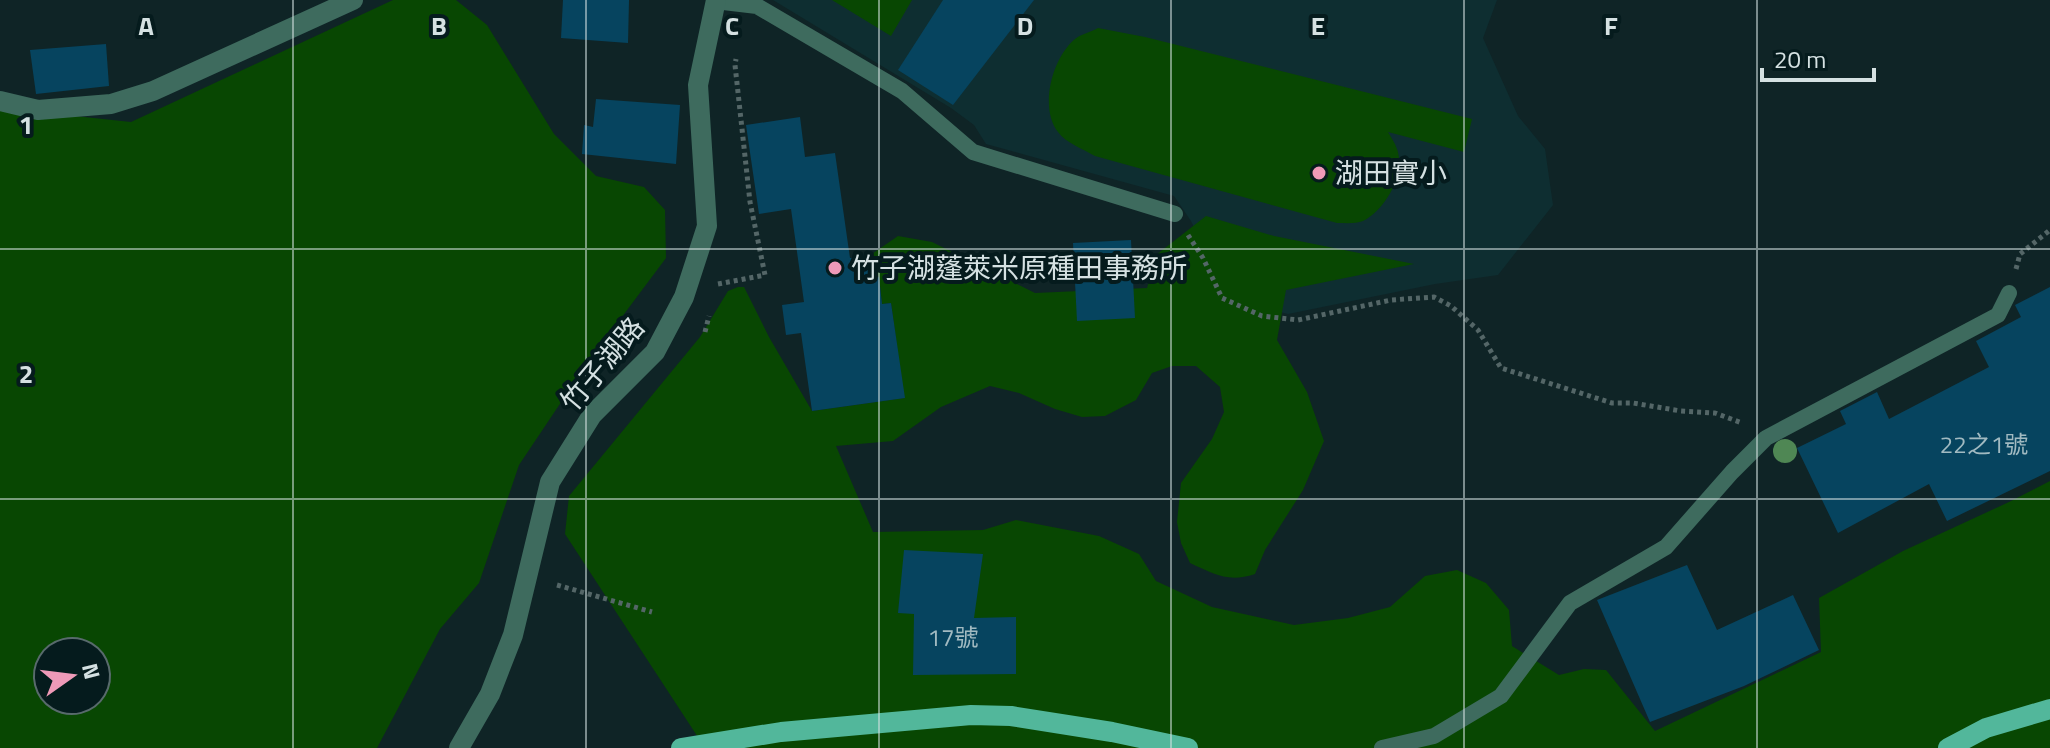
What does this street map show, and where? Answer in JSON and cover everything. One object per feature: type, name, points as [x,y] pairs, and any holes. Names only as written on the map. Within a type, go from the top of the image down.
[{"type":"main road","points":[[1948,748],[1986,728],[2050,709]]},
{"type":"main road","points":[[681,748],[781,732],[971,715],[1011,716],[1188,748]]},
{"type":"street","points":[[0,101],[38,110],[111,104],[153,91],[353,0]]},
{"type":"street","name":"竹子湖路","points":[[459,748],[490,694],[513,635],[550,482],[592,415],[655,352],[684,297],[707,226],[698,85],[713,0]]},
{"type":"lane","points":[[713,0],[757,6],[902,91],[973,152],[1175,214]]},
{"type":"lane","points":[[1382,748],[1434,736],[1501,696],[1570,603],[1666,547],[1766,438],[1998,315],[2009,293]]},
{"type":"path","points":[[715,296],[718,284],[765,275],[748,188],[735,65],[738,52]]},
{"type":"path","points":[[1175,214],[1203,258],[1222,298],[1262,316],[1298,320],[1391,300],[1434,297],[1451,306],[1478,330],[1501,368],[1612,403],[1715,413],[1747,426],[1766,438]]},
{"type":"path","points":[[2009,293],[2020,254],[2050,230]]},
{"type":"path","points":[[705,332],[711,308]]},
{"type":"path","points":[[557,585],[652,612]]},
{"type":"shaded area","name":"湖田實小","points":[[773,0],[1497,0],[1483,38],[1518,116],[1545,149],[1553,205],[1498,275],[1435,284],[1288,314],[1248,304],[1220,282],[1191,221],[1174,196],[986,144],[974,125],[951,108]]},
{"type":"green space","points":[[393,0],[456,0],[487,25],[554,134],[596,176],[644,187],[665,210],[666,258],[586,365],[519,465],[479,583],[440,629],[377,748],[0,748],[0,108],[131,122]]},
{"type":"green space","points":[[832,0],[912,0],[891,36]]},
{"type":"green space","points":[[1098,28],[1472,119],[1464,152],[1388,132],[1399,159],[1392,190],[1371,216],[1350,223],[1337,223],[1095,156],[1061,136],[1052,122],[1049,97],[1055,70],[1067,47],[1077,37]]},
{"type":"green space","points":[[1206,216],[1274,236],[1414,264],[1286,290],[1277,340],[1307,392],[1324,441],[1303,490],[1265,550],[1255,574],[1237,578],[1206,571],[1190,563],[1181,543],[1177,522],[1181,483],[1212,439],[1224,412],[1220,387],[1196,366],[1172,366],[1152,373],[1136,400],[1105,416],[1082,417],[1019,393],[990,386],[941,407],[893,441],[836,446],[873,532],[983,530],[1016,520],[1099,536],[1139,554],[1156,581],[1212,607],[1294,625],[1348,618],[1390,607],[1425,576],[1457,570],[1486,583],[1509,610],[1512,646],[1559,675],[1584,669],[1606,670],[1655,731],[1821,652],[1819,598],[1903,551],[2050,481],[2050,748],[705,748],[565,534],[569,496],[700,337],[728,291],[744,287],[812,411],[904,398],[891,303],[882,304],[879,277],[869,256],[898,236],[932,242],[1035,293],[1147,288],[1156,255]]},
{"type":"building","points":[[563,0],[629,0],[628,43],[561,38]]},
{"type":"building","points":[[943,0],[1034,0],[953,105],[898,70]]},
{"type":"building","points":[[106,44],[109,86],[36,94],[30,50]]},
{"type":"building","points":[[596,99],[680,105],[676,164],[582,154],[584,125],[593,127]]},
{"type":"building","name":"竹子湖蓬萊米原種田事務所","points":[[800,117],[805,157],[835,153],[850,258],[869,256],[872,278],[879,277],[882,304],[891,303],[905,398],[812,411],[801,333],[786,335],[782,305],[804,302],[791,209],[759,214],[746,125]]},
{"type":"building","points":[[1131,240],[1135,318],[1077,321],[1073,243]]},
{"type":"building","points":[[2050,287],[2050,471],[1947,521],[1929,484],[1838,533],[1797,448],[1846,424],[1840,411],[1877,392],[1889,419],[1989,367],[1976,341],[2021,317],[2015,305]]},
{"type":"building","points":[[904,550],[983,554],[974,618],[1016,617],[1016,674],[913,675],[914,614],[898,613]]},
{"type":"building","points":[[1687,565],[1717,630],[1793,595],[1819,650],[1744,686],[1650,722],[1597,600]]},
{"type":"place","name":"湖田實小","points":[[1319,173]]},
{"type":"place","name":"竹子湖蓬萊米原種田事務所","points":[[835,268]]}]
